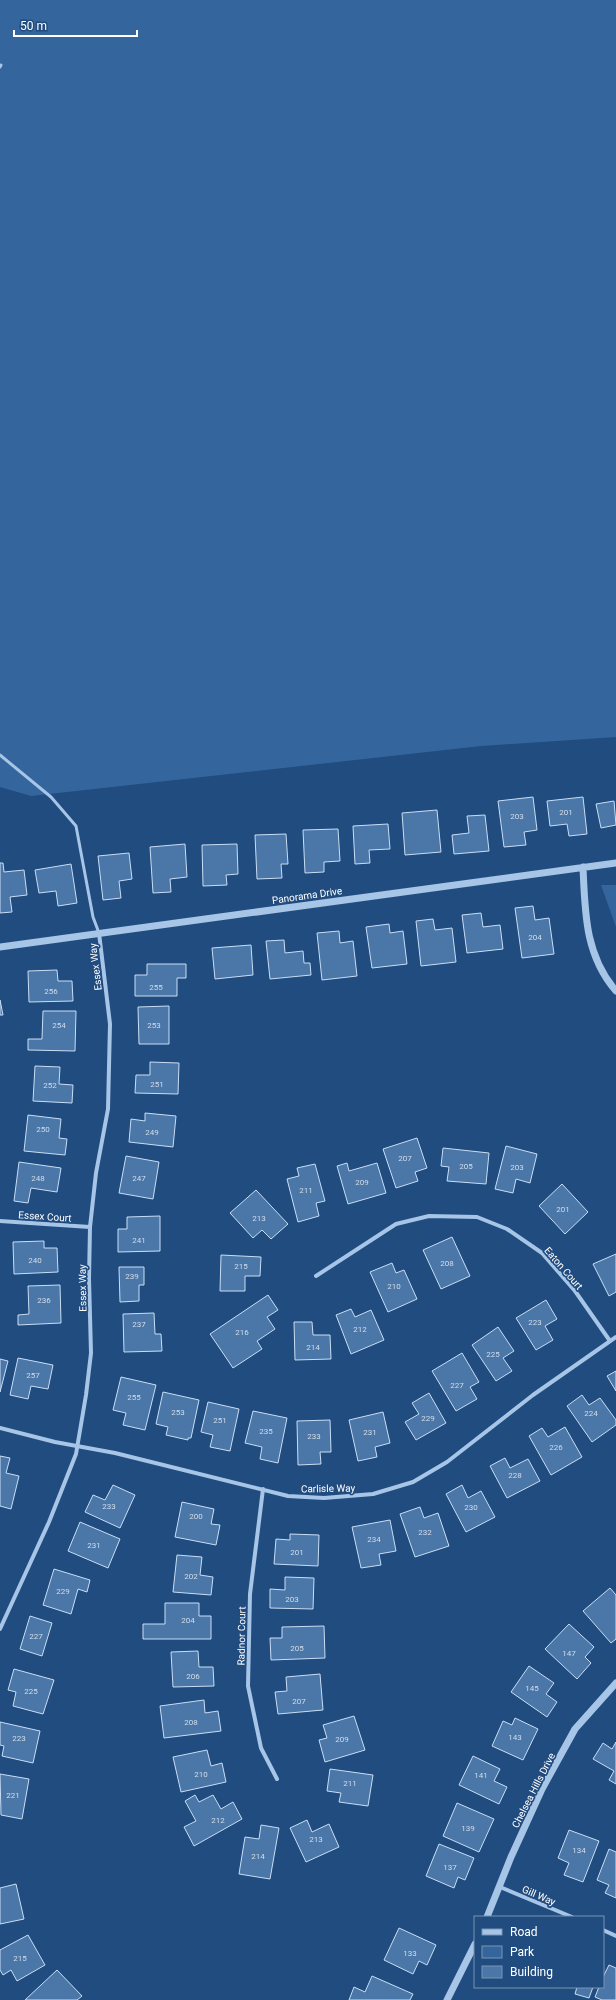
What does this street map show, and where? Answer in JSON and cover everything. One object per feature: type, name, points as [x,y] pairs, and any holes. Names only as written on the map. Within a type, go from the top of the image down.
[{"type":"street","name":"Panorama Drive","points":[[0,947],[616,863]]},
{"type":"street","points":[[583,868],[588,934],[604,977],[616,991]]},
{"type":"street","name":"Essex Way","points":[[0,1629],[49,1522],[78,1446],[91,1353],[89,1279],[90,1227],[96,1173],[108,1109],[110,1024],[98,933]]},
{"type":"street","name":"Eaton Court","points":[[316,1276],[396,1224],[429,1216],[477,1217],[507,1229],[542,1253],[574,1291],[610,1341]]},
{"type":"street","name":"Essex Court","points":[[0,1221],[90,1227]]},
{"type":"street","name":"Carlisle Way","points":[[0,1428],[115,1453],[288,1496],[324,1498],[373,1494],[413,1482],[447,1462],[533,1394],[616,1337]]},
{"type":"street","name":"Radnor Court","points":[[263,1489],[250,1594],[248,1686],[261,1748],[277,1779]]},
{"type":"street","name":"Chelsea Hills Drive","points":[[487,1916],[511,1857],[542,1789],[575,1730],[616,1683]]},
{"type":"street","name":"Gill Way","points":[[500,1887],[570,1916]]},
{"type":"street","points":[[604,1930],[616,1936]]},
{"type":"street","points":[[447,2000],[474,1946]]},
{"type":"lane","points":[[0,756],[51,797],[76,826],[93,917],[98,933]]},
{"type":"green space","points":[[0,0],[616,0],[616,737],[481,746],[31,796],[0,787]]},
{"type":"green space","points":[[601,885],[616,885],[616,927]]},
{"type":"building","points":[[533,797],[537,830],[524,832],[526,845],[504,847],[498,801]]},
{"type":"building","points":[[583,797],[587,834],[569,836],[567,824],[550,826],[547,801]]},
{"type":"building","points":[[614,801],[616,825],[601,828],[596,804]]},
{"type":"building","points":[[437,810],[441,852],[405,855],[402,813]]},
{"type":"building","points":[[485,815],[489,851],[454,854],[452,835],[469,833],[467,816]]},
{"type":"building","points":[[388,824],[390,849],[369,850],[370,863],[355,864],[353,826]]},
{"type":"building","points":[[338,829],[340,861],[324,862],[324,872],[305,873],[303,830]]},
{"type":"building","points":[[286,834],[288,864],[281,864],[282,878],[257,879],[255,835]]},
{"type":"building","points":[[185,844],[187,877],[170,879],[171,892],[153,893],[150,847]]},
{"type":"building","points":[[237,844],[238,874],[226,875],[227,885],[203,886],[202,845]]},
{"type":"building","points":[[129,853],[132,879],[119,881],[121,898],[103,900],[98,856]]},
{"type":"building","points":[[0,863],[3,863],[4,872],[24,870],[27,895],[10,897],[12,912],[0,913]]},
{"type":"building","points":[[71,864],[77,903],[58,906],[56,891],[39,893],[35,870]]},
{"type":"building","points":[[533,906],[535,920],[549,918],[554,954],[522,958],[515,908]]},
{"type":"building","points":[[481,913],[483,927],[500,925],[503,949],[467,953],[462,915]]},
{"type":"building","points":[[433,919],[435,930],[452,928],[456,962],[421,966],[416,921]]},
{"type":"building","points":[[389,924],[390,933],[403,931],[407,964],[372,968],[366,927]]},
{"type":"building","points":[[339,931],[340,943],[353,941],[357,976],[322,980],[317,933]]},
{"type":"building","points":[[284,940],[285,953],[303,951],[304,963],[310,963],[311,975],[270,979],[266,941]]},
{"type":"building","points":[[251,945],[253,975],[215,979],[212,948]]},
{"type":"building","points":[[147,964],[186,964],[186,978],[177,978],[177,996],[135,996],[135,975],[147,975]]},
{"type":"building","points":[[57,970],[58,981],[72,981],[73,1001],[29,1002],[28,971]]},
{"type":"building","points":[[0,1000],[3,1015],[0,1015]]},
{"type":"building","points":[[169,1006],[169,1044],[139,1044],[138,1007]]},
{"type":"building","points":[[43,1011],[76,1011],[75,1051],[28,1050],[28,1039],[42,1039]]},
{"type":"building","points":[[150,1062],[179,1063],[178,1094],[135,1093],[136,1075],[150,1075]]},
{"type":"building","points":[[35,1066],[60,1067],[59,1084],[73,1085],[72,1103],[33,1101]]},
{"type":"building","points":[[145,1113],[176,1116],[173,1147],[129,1142],[131,1119],[145,1121]]},
{"type":"building","points":[[28,1115],[61,1119],[59,1138],[67,1139],[65,1155],[24,1151]]},
{"type":"building","points":[[417,1138],[427,1168],[415,1172],[418,1181],[396,1188],[383,1149]]},
{"type":"building","points":[[506,1146],[537,1154],[530,1183],[516,1179],[513,1193],[495,1189]]},
{"type":"building","points":[[443,1148],[489,1153],[486,1184],[447,1181],[449,1167],[441,1166]]},
{"type":"building","points":[[126,1156],[159,1162],[153,1199],[119,1193]]},
{"type":"building","points":[[19,1162],[61,1168],[57,1192],[31,1188],[28,1203],[14,1201]]},
{"type":"building","points":[[347,1163],[349,1171],[377,1163],[386,1193],[348,1204],[337,1166]]},
{"type":"building","points":[[315,1164],[325,1201],[316,1203],[319,1216],[298,1222],[287,1179],[299,1176],[297,1168]]},
{"type":"building","points":[[562,1184],[588,1212],[565,1234],[539,1206]]},
{"type":"building","points":[[256,1190],[288,1224],[271,1239],[262,1230],[253,1238],[230,1213]]},
{"type":"building","points":[[160,1216],[160,1251],[118,1252],[118,1229],[127,1229],[127,1217]]},
{"type":"building","points":[[452,1237],[470,1276],[441,1289],[423,1250]]},
{"type":"building","points":[[44,1241],[44,1248],[57,1248],[58,1272],[14,1274],[13,1242]]},
{"type":"building","points":[[616,1254],[616,1292],[609,1296],[593,1264]]},
{"type":"building","points":[[221,1255],[261,1257],[260,1276],[245,1276],[245,1291],[220,1291]]},
{"type":"building","points":[[392,1263],[396,1273],[404,1270],[417,1299],[388,1312],[370,1272]]},
{"type":"building","points":[[119,1267],[144,1267],[144,1285],[139,1285],[139,1301],[120,1302]]},
{"type":"building","points":[[60,1285],[61,1323],[18,1325],[18,1315],[29,1314],[28,1286]]},
{"type":"building","points":[[268,1295],[278,1310],[267,1317],[275,1329],[257,1341],[262,1349],[233,1368],[210,1334]]},
{"type":"building","points":[[546,1300],[557,1319],[545,1326],[553,1340],[536,1350],[516,1318]]},
{"type":"building","points":[[351,1309],[355,1317],[371,1310],[384,1340],[351,1354],[336,1315]]},
{"type":"building","points":[[154,1313],[155,1334],[161,1334],[162,1351],[124,1352],[123,1314]]},
{"type":"building","points":[[294,1322],[312,1322],[313,1335],[330,1335],[331,1359],[295,1360]]},
{"type":"building","points":[[498,1327],[514,1351],[503,1358],[512,1371],[496,1381],[472,1345]]},
{"type":"building","points":[[462,1353],[479,1382],[470,1387],[477,1399],[456,1411],[432,1371]]},
{"type":"building","points":[[18,1358],[53,1365],[48,1389],[31,1386],[28,1399],[10,1395]]},
{"type":"building","points":[[0,1359],[8,1361],[0,1392]]},
{"type":"building","points":[[616,1371],[616,1391],[607,1376]]},
{"type":"building","points":[[121,1377],[156,1385],[145,1430],[123,1425],[126,1413],[113,1410]]},
{"type":"building","points":[[163,1392],[199,1400],[191,1438],[188,1438],[188,1440],[166,1435],[168,1427],[156,1424]]},
{"type":"building","points":[[429,1393],[446,1423],[416,1440],[405,1422],[419,1414],[412,1403]]},
{"type":"building","points":[[582,1395],[589,1405],[600,1398],[616,1420],[616,1425],[592,1442],[567,1406]]},
{"type":"building","points":[[208,1402],[239,1409],[230,1451],[210,1447],[213,1435],[201,1432]]},
{"type":"building","points":[[253,1411],[287,1418],[278,1463],[260,1459],[262,1447],[245,1443]]},
{"type":"building","points":[[383,1412],[390,1443],[375,1447],[377,1457],[358,1461],[349,1420]]},
{"type":"building","points":[[330,1420],[331,1452],[320,1452],[321,1464],[298,1465],[297,1421]]},
{"type":"building","points":[[565,1427],[582,1457],[551,1475],[529,1436],[542,1428],[548,1437]]},
{"type":"building","points":[[0,1456],[10,1458],[6,1473],[19,1476],[11,1509],[0,1506]]},
{"type":"building","points":[[505,1458],[510,1468],[528,1459],[540,1481],[507,1498],[490,1466]]},
{"type":"building","points":[[113,1485],[135,1495],[120,1528],[85,1512],[93,1495],[105,1500]]},
{"type":"building","points":[[462,1485],[468,1498],[481,1491],[495,1517],[466,1532],[446,1494]]},
{"type":"building","points":[[182,1502],[214,1509],[211,1524],[220,1525],[216,1545],[175,1537]]},
{"type":"building","points":[[420,1507],[424,1518],[438,1513],[449,1546],[415,1557],[400,1514]]},
{"type":"building","points":[[390,1520],[396,1551],[379,1554],[381,1565],[361,1568],[352,1527]]},
{"type":"building","points":[[80,1522],[120,1539],[108,1568],[68,1551]]},
{"type":"building","points":[[290,1534],[319,1535],[318,1566],[274,1564],[276,1539],[290,1540]]},
{"type":"building","points":[[177,1555],[202,1557],[200,1575],[213,1577],[211,1595],[173,1592]]},
{"type":"building","points":[[54,1569],[90,1580],[87,1592],[78,1589],[71,1614],[43,1605]]},
{"type":"building","points":[[285,1577],[314,1578],[313,1609],[270,1608],[270,1589],[285,1590]]},
{"type":"building","points":[[610,1588],[616,1595],[616,1639],[611,1643],[583,1611]]},
{"type":"building","points":[[165,1603],[199,1603],[199,1616],[211,1616],[211,1639],[143,1639],[143,1624],[165,1624]]},
{"type":"building","points":[[30,1616],[52,1623],[42,1656],[20,1649]]},
{"type":"building","points":[[569,1624],[594,1647],[585,1657],[591,1663],[577,1679],[545,1649]]},
{"type":"building","points":[[324,1626],[325,1658],[271,1660],[270,1638],[282,1638],[282,1627]]},
{"type":"building","points":[[198,1651],[199,1667],[213,1667],[214,1686],[173,1687],[171,1652]]},
{"type":"building","points":[[529,1666],[554,1683],[546,1694],[557,1702],[547,1717],[511,1692]]},
{"type":"building","points":[[14,1669],[54,1680],[43,1714],[13,1706],[16,1692],[8,1690]]},
{"type":"building","points":[[320,1674],[323,1710],[278,1714],[275,1692],[287,1691],[286,1677]]},
{"type":"building","points":[[204,1700],[205,1713],[218,1711],[221,1731],[164,1738],[160,1706]]},
{"type":"building","points":[[354,1716],[365,1750],[325,1762],[319,1740],[327,1738],[323,1725]]},
{"type":"building","points":[[515,1718],[538,1729],[523,1760],[492,1746],[503,1721],[512,1725]]},
{"type":"building","points":[[0,1722],[40,1731],[33,1763],[2,1756],[4,1746],[0,1745]]},
{"type":"building","points":[[616,1742],[616,1784],[609,1780],[614,1771],[593,1759],[603,1743],[612,1749]]},
{"type":"building","points":[[207,1750],[211,1766],[222,1763],[226,1782],[181,1792],[173,1757]]},
{"type":"building","points":[[473,1756],[500,1769],[494,1781],[507,1787],[499,1804],[459,1785]]},
{"type":"building","points":[[330,1769],[373,1775],[368,1806],[339,1802],[341,1793],[327,1791]]},
{"type":"building","points":[[0,1774],[29,1779],[22,1819],[1,1815]]},
{"type":"building","points":[[195,1795],[199,1802],[213,1795],[221,1809],[233,1802],[242,1819],[194,1846],[184,1827],[196,1821],[185,1801]]},
{"type":"building","points":[[457,1803],[494,1819],[479,1852],[443,1836]]},
{"type":"building","points":[[307,1820],[312,1832],[329,1824],[339,1847],[306,1862],[290,1828]]},
{"type":"building","points":[[261,1825],[279,1828],[270,1879],[239,1874],[245,1837],[259,1839]]},
{"type":"building","points":[[569,1830],[599,1841],[583,1882],[564,1875],[569,1863],[558,1858]]},
{"type":"building","points":[[439,1844],[474,1858],[465,1880],[458,1877],[454,1888],[426,1876]]},
{"type":"building","points":[[609,1849],[616,1852],[616,1898],[605,1893],[609,1885],[597,1880]]},
{"type":"building","points":[[16,1884],[24,1919],[0,1924],[0,1888]]},
{"type":"building","points":[[399,1928],[436,1945],[427,1965],[419,1961],[413,1974],[384,1960]]},
{"type":"building","points":[[28,1935],[45,1965],[17,1981],[11,1970],[3,1975],[0,1970],[0,1950]]},
{"type":"building","points":[[609,1965],[616,1968],[616,2000],[602,2000],[595,1997],[599,1988],[604,1988],[604,1975]]},
{"type":"building","points":[[57,1970],[82,1996],[77,2000],[25,2000]]},
{"type":"building","points":[[372,1976],[413,1994],[410,2000],[349,2000],[354,1987],[365,1992]]},
{"type":"building","points":[[577,1988],[593,1988],[589,1998],[575,1994]]}]
